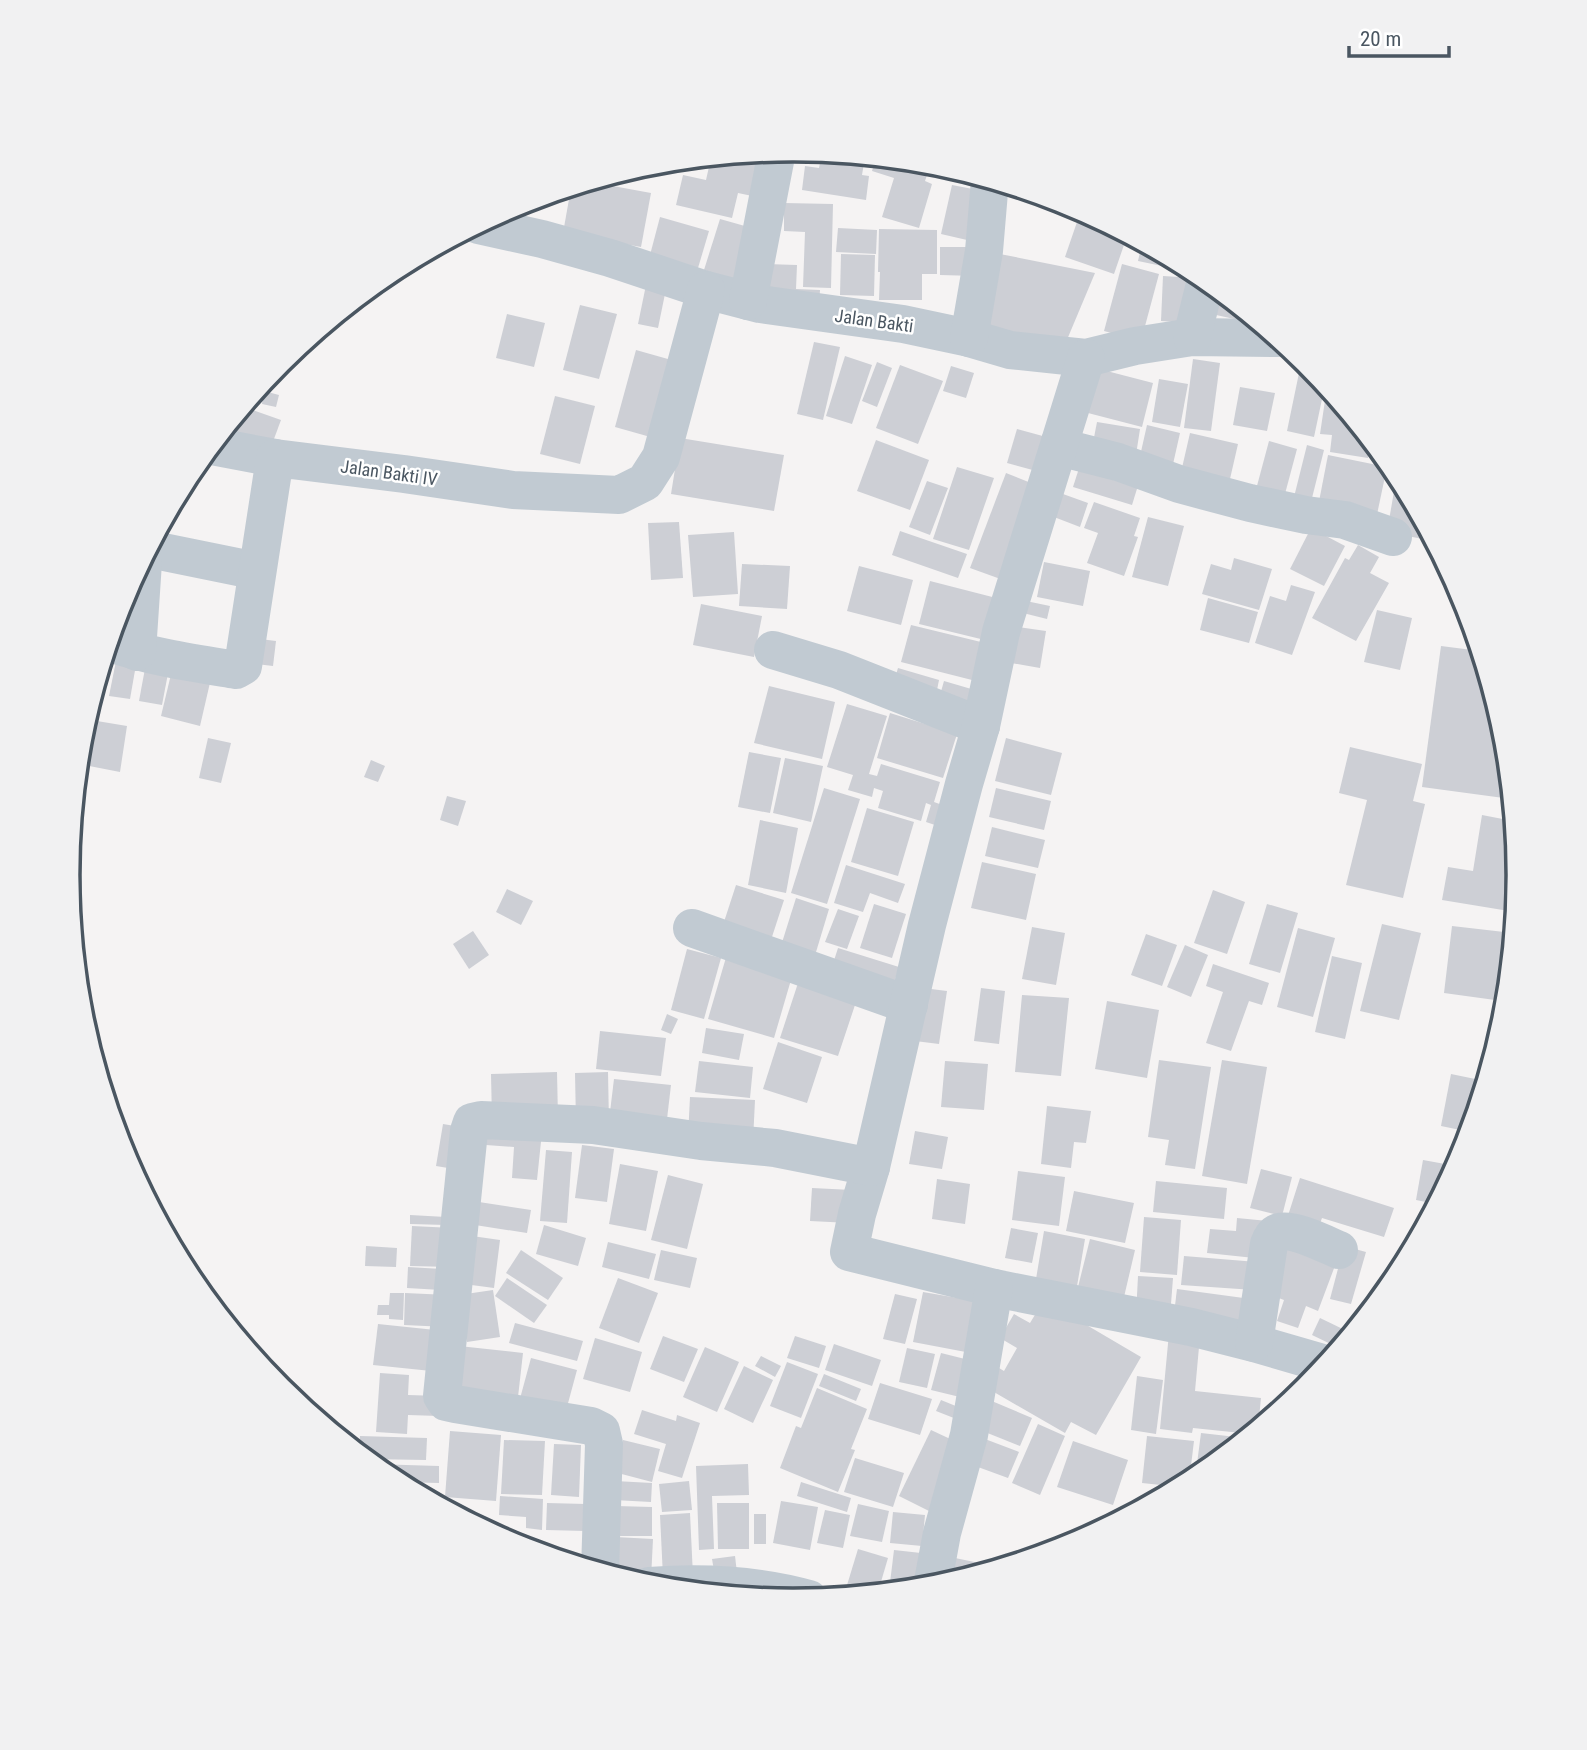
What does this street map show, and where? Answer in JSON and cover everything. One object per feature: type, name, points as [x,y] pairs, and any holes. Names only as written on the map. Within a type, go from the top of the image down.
[{"type":"street","points":[[748,301],[775,163]]},
{"type":"street","points":[[969,338],[984,251],[989,189]]},
{"type":"street","name":"Jalan Bakti","points":[[494,229],[610,258],[748,301],[903,324],[1010,350],[1086,358],[1135,346],[1192,337],[1263,338]]},
{"type":"street","name":"Jalan Bakti IV","points":[[223,448],[275,458],[513,490],[619,495],[645,482],[661,457],[706,290]]},
{"type":"street","points":[[1192,337],[1203,291]]},
{"type":"street","points":[[1086,358],[1001,632],[981,726],[927,925],[849,1252],[993,1288],[1191,1327],[1315,1361]]},
{"type":"street","points":[[1060,442],[1075,451],[1118,462],[1179,484],[1250,503],[1345,520],[1393,537]]},
{"type":"street","points":[[132,610],[123,648],[236,670],[243,666],[275,458]]},
{"type":"street","points":[[159,551],[257,571]]},
{"type":"street","points":[[773,650],[839,670],[981,726]]},
{"type":"street","points":[[691,928],[909,1005]]},
{"type":"street","points":[[600,1561],[604,1444],[601,1432],[591,1426],[454,1404],[446,1402],[442,1396],[472,1122],[481,1120],[593,1125],[701,1141],[775,1148],[871,1167]]},
{"type":"street","points":[[1254,1343],[1271,1238],[1280,1231],[1289,1231],[1339,1250]]},
{"type":"street","points":[[934,1574],[942,1533],[969,1435],[993,1288]]},
{"type":"building","points":[[820,163],[864,166],[862,175],[869,176],[866,200],[802,190],[805,166],[819,168]]},
{"type":"building","points":[[758,164],[757,197],[738,193],[732,218],[676,205],[683,175],[706,180],[709,167]]},
{"type":"building","points":[[873,167],[927,175],[925,181],[932,184],[919,228],[882,217],[894,178],[872,171]]},
{"type":"building","points":[[952,185],[978,190],[967,240],[941,234]]},
{"type":"building","points":[[611,186],[651,193],[641,247],[563,233],[569,198]]},
{"type":"building","points":[[784,203],[833,204],[831,288],[803,287],[805,232],[784,231]]},
{"type":"building","points":[[660,217],[709,231],[698,268],[650,255]]},
{"type":"building","points":[[720,219],[752,228],[737,280],[704,270]]},
{"type":"building","points":[[1077,222],[1124,244],[1114,274],[1065,257]]},
{"type":"building","points":[[838,228],[877,230],[876,254],[836,252]]},
{"type":"building","points":[[879,229],[937,230],[937,274],[922,274],[922,300],[879,300]]},
{"type":"building","points":[[940,247],[977,247],[976,276],[940,275]]},
{"type":"building","points":[[995,253],[1095,273],[1061,354],[980,339]]},
{"type":"building","points":[[1140,253],[1164,266],[1138,261]]},
{"type":"building","points":[[841,254],[875,255],[874,296],[840,295]]},
{"type":"building","points":[[766,264],[797,265],[796,289],[820,290],[819,305],[764,299]]},
{"type":"building","points":[[1122,264],[1159,274],[1141,341],[1104,331]]},
{"type":"building","points":[[1163,276],[1182,277],[1195,285],[1194,323],[1161,321]]},
{"type":"building","points":[[646,285],[666,289],[658,328],[638,324]]},
{"type":"building","points":[[1211,297],[1242,321],[1207,313]]},
{"type":"building","points":[[580,305],[617,314],[599,379],[563,370]]},
{"type":"building","points":[[507,314],[545,323],[534,367],[496,358]]},
{"type":"building","points":[[814,342],[840,347],[823,420],[797,414]]},
{"type":"building","points":[[636,350],[675,361],[654,438],[615,427]]},
{"type":"building","points":[[845,356],[872,365],[852,424],[826,416]]},
{"type":"building","points":[[1193,359],[1220,363],[1211,431],[1184,428]]},
{"type":"building","points":[[877,362],[892,368],[877,407],[862,401]]},
{"type":"building","points":[[900,365],[943,381],[918,444],[876,428]]},
{"type":"building","points":[[951,366],[974,373],[966,398],[943,391]]},
{"type":"building","points":[[1099,369],[1153,383],[1142,427],[1088,413]]},
{"type":"building","points":[[1300,373],[1322,397],[1314,437],[1287,431]]},
{"type":"building","points":[[1159,379],[1188,384],[1180,427],[1152,422]]},
{"type":"building","points":[[1240,387],[1275,393],[1267,431],[1233,425]]},
{"type":"building","points":[[269,392],[279,395],[276,407],[262,404]]},
{"type":"building","points":[[555,396],[595,406],[580,464],[540,454]]},
{"type":"building","points":[[1325,400],[1359,441],[1368,454],[1368,458],[1330,452],[1332,435],[1320,434]]},
{"type":"building","points":[[253,410],[281,420],[268,455],[228,441]]},
{"type":"building","points":[[1097,422],[1140,429],[1135,461],[1091,453]]},
{"type":"building","points":[[1147,425],[1180,433],[1171,473],[1138,465]]},
{"type":"building","points":[[1017,429],[1050,438],[1040,472],[1007,463]]},
{"type":"building","points":[[1190,433],[1238,444],[1227,492],[1179,481]]},
{"type":"building","points":[[680,438],[784,455],[774,511],[671,494]]},
{"type":"building","points":[[876,440],[929,460],[910,510],[857,491]]},
{"type":"building","points":[[1269,441],[1297,449],[1282,505],[1254,497]]},
{"type":"building","points":[[1307,445],[1324,450],[1309,510],[1292,505]]},
{"type":"building","points":[[1328,455],[1376,465],[1385,477],[1375,524],[1317,512]]},
{"type":"building","points":[[1081,462],[1140,479],[1132,505],[1073,487]]},
{"type":"building","points":[[957,467],[994,478],[969,550],[933,539]]},
{"type":"building","points":[[1006,473],[1041,487],[1006,581],[970,568]]},
{"type":"building","points":[[927,481],[948,488],[930,535],[909,527]]},
{"type":"building","points":[[1394,492],[1422,539],[1387,532]]},
{"type":"building","points":[[1063,494],[1088,503],[1080,527],[1054,517]]},
{"type":"building","points":[[1094,502],[1140,518],[1134,536],[1138,537],[1124,576],[1087,563],[1098,533],[1084,528]]},
{"type":"building","points":[[1148,517],[1184,526],[1168,586],[1132,577]]},
{"type":"building","points":[[679,522],[683,578],[651,580],[648,523]]},
{"type":"building","points":[[1311,528],[1345,546],[1324,586],[1290,569]]},
{"type":"building","points":[[900,531],[967,554],[958,578],[892,555]]},
{"type":"building","points":[[734,532],[738,594],[693,597],[688,535]]},
{"type":"building","points":[[1358,545],[1379,557],[1370,573],[1389,583],[1356,641],[1312,618],[1345,558],[1349,560]]},
{"type":"building","points":[[1234,558],[1272,569],[1259,610],[1202,594],[1211,564],[1231,570]]},
{"type":"building","points":[[1044,562],[1090,571],[1083,606],[1037,597]]},
{"type":"building","points":[[742,564],[790,566],[787,609],[739,606]]},
{"type":"building","points":[[859,566],[913,580],[901,625],[847,611]]},
{"type":"building","points":[[930,581],[1004,600],[993,642],[919,624]]},
{"type":"building","points":[[1291,585],[1315,592],[1292,655],[1255,643],[1270,596],[1286,601]]},
{"type":"building","points":[[1208,598],[1258,612],[1249,643],[1200,630]]},
{"type":"building","points":[[1026,601],[1050,606],[1047,619],[1023,613]]},
{"type":"building","points":[[701,604],[762,616],[754,657],[693,645]]},
{"type":"building","points":[[1377,610],[1412,618],[1400,670],[1364,662]]},
{"type":"building","points":[[911,625],[981,642],[972,680],[901,662]]},
{"type":"building","points":[[1018,627],[1046,631],[1040,668],[1011,663]]},
{"type":"building","points":[[252,638],[276,641],[273,666],[248,663]]},
{"type":"building","points":[[1441,646],[1470,650],[1493,736],[1502,798],[1422,787]]},
{"type":"building","points":[[117,656],[137,659],[130,699],[109,696]]},
{"type":"building","points":[[146,663],[169,668],[162,705],[139,701]]},
{"type":"building","points":[[173,666],[212,674],[200,726],[161,716]]},
{"type":"building","points":[[898,668],[939,680],[937,690],[895,678]]},
{"type":"building","points":[[944,681],[985,693],[979,708],[940,695]]},
{"type":"building","points":[[769,686],[835,702],[822,759],[754,743]]},
{"type":"building","points":[[847,704],[887,716],[869,774],[877,776],[881,764],[940,782],[934,802],[948,807],[941,827],[926,822],[931,805],[926,803],[921,821],[878,808],[883,791],[874,788],[872,797],[848,790],[853,775],[827,767]]},
{"type":"building","points":[[890,713],[957,734],[943,778],[877,758]]},
{"type":"building","points":[[98,721],[127,726],[120,772],[89,766]]},
{"type":"building","points":[[208,738],[231,743],[221,783],[199,778]]},
{"type":"building","points":[[1006,738],[1062,753],[1051,795],[995,781]]},
{"type":"building","points":[[1350,747],[1422,764],[1413,801],[1425,804],[1403,898],[1346,885],[1367,800],[1339,793]]},
{"type":"building","points":[[749,752],[781,758],[770,813],[738,807]]},
{"type":"building","points":[[785,758],[823,766],[811,822],[773,813]]},
{"type":"building","points":[[371,760],[385,766],[378,782],[364,777]]},
{"type":"building","points":[[824,788],[860,799],[827,904],[791,893]]},
{"type":"building","points":[[996,788],[1051,801],[1044,830],[989,817]]},
{"type":"building","points":[[447,796],[466,801],[458,826],[440,820]]},
{"type":"building","points":[[867,808],[914,822],[898,876],[851,862]]},
{"type":"building","points":[[1482,815],[1504,819],[1505,910],[1442,900],[1448,867],[1473,871]]},
{"type":"building","points":[[760,820],[798,828],[786,893],[748,885]]},
{"type":"building","points":[[992,827],[1045,840],[1038,868],[985,856]]},
{"type":"building","points":[[982,862],[1036,874],[1026,920],[971,908]]},
{"type":"building","points":[[846,865],[905,884],[898,903],[870,893],[863,912],[834,903]]},
{"type":"building","points":[[736,885],[784,900],[770,943],[722,928]]},
{"type":"building","points":[[507,889],[533,901],[521,925],[496,912]]},
{"type":"building","points":[[1213,890],[1245,902],[1227,954],[1194,943]]},
{"type":"building","points":[[796,898],[829,909],[813,962],[779,952]]},
{"type":"building","points":[[874,904],[906,914],[892,958],[860,948]]},
{"type":"building","points":[[1267,904],[1298,913],[1280,973],[1249,964]]},
{"type":"building","points":[[838,909],[859,916],[847,949],[825,942]]},
{"type":"building","points":[[1382,924],[1421,933],[1399,1020],[1360,1011]]},
{"type":"building","points":[[1452,926],[1504,932],[1495,1000],[1444,993]]},
{"type":"building","points":[[1032,927],[1065,933],[1056,985],[1022,979]]},
{"type":"building","points":[[1298,928],[1335,938],[1313,1017],[1277,1007]]},
{"type":"building","points":[[473,931],[489,955],[469,969],[453,944]]},
{"type":"building","points":[[1146,934],[1177,945],[1162,986],[1131,975]]},
{"type":"building","points":[[1185,945],[1208,955],[1191,997],[1167,987]]},
{"type":"building","points":[[838,948],[899,967],[891,992],[830,973]]},
{"type":"building","points":[[687,949],[721,958],[704,1019],[671,1010]]},
{"type":"building","points":[[727,954],[793,973],[774,1038],[708,1019]]},
{"type":"building","points":[[1332,956],[1362,963],[1345,1039],[1315,1032]]},
{"type":"building","points":[[1213,964],[1269,983],[1262,1005],[1249,1001],[1231,1051],[1206,1043],[1223,992],[1206,986]]},
{"type":"building","points":[[799,980],[857,999],[838,1056],[780,1038]]},
{"type":"building","points":[[923,988],[947,991],[939,1044],[915,1041]]},
{"type":"building","points":[[981,988],[1005,991],[999,1044],[974,1041]]},
{"type":"building","points":[[1022,995],[1069,998],[1061,1076],[1015,1072]]},
{"type":"building","points":[[1107,1001],[1159,1010],[1147,1078],[1095,1069]]},
{"type":"building","points":[[667,1014],[678,1019],[671,1034],[661,1030]]},
{"type":"building","points":[[706,1028],[744,1034],[739,1060],[702,1053]]},
{"type":"building","points":[[600,1031],[666,1038],[661,1076],[596,1069]]},
{"type":"building","points":[[778,1042],[822,1057],[807,1103],[763,1089]]},
{"type":"building","points":[[1159,1060],[1211,1067],[1195,1169],[1165,1165],[1169,1140],[1148,1137]]},
{"type":"building","points":[[1222,1060],[1267,1067],[1247,1184],[1202,1176]]},
{"type":"building","points":[[699,1061],[753,1067],[750,1098],[695,1092]]},
{"type":"building","points":[[945,1061],[988,1064],[984,1110],[941,1107]]},
{"type":"building","points":[[557,1072],[558,1118],[492,1120],[491,1074]]},
{"type":"building","points":[[608,1072],[609,1123],[576,1123],[575,1073]]},
{"type":"building","points":[[1451,1074],[1476,1079],[1459,1130],[1441,1126]]},
{"type":"building","points":[[614,1079],[671,1085],[667,1119],[610,1112]]},
{"type":"building","points":[[690,1097],[755,1100],[753,1141],[688,1137]]},
{"type":"building","points":[[1047,1106],[1091,1111],[1086,1143],[1074,1142],[1071,1168],[1041,1164]]},
{"type":"building","points":[[443,1124],[467,1128],[460,1170],[436,1166]]},
{"type":"building","points":[[487,1127],[542,1132],[537,1180],[512,1178],[514,1147],[486,1145]]},
{"type":"building","points":[[915,1131],[948,1137],[942,1169],[909,1164]]},
{"type":"building","points":[[582,1145],[614,1149],[607,1202],[575,1198]]},
{"type":"building","points":[[546,1150],[572,1152],[567,1223],[540,1221]]},
{"type":"building","points":[[1423,1160],[1445,1164],[1427,1202],[1416,1200]]},
{"type":"building","points":[[620,1164],[658,1171],[646,1231],[609,1224]]},
{"type":"building","points":[[1261,1169],[1292,1177],[1282,1216],[1250,1208]]},
{"type":"building","points":[[1018,1171],[1065,1177],[1059,1226],[1012,1220]]},
{"type":"building","points":[[668,1175],[703,1184],[687,1249],[651,1240]]},
{"type":"building","points":[[1300,1178],[1394,1208],[1384,1237],[1322,1218],[1316,1235],[1285,1225]]},
{"type":"building","points":[[937,1179],[970,1184],[965,1224],[932,1219]]},
{"type":"building","points":[[1156,1181],[1227,1188],[1224,1219],[1153,1212]]},
{"type":"building","points":[[812,1188],[852,1190],[850,1223],[810,1221]]},
{"type":"building","points":[[1074,1191],[1134,1203],[1125,1243],[1066,1231]]},
{"type":"building","points":[[479,1202],[531,1210],[527,1233],[475,1225]]},
{"type":"building","points":[[410,1215],[446,1217],[446,1225],[410,1224]]},
{"type":"building","points":[[1144,1217],[1181,1220],[1177,1275],[1140,1272]]},
{"type":"building","points":[[1237,1218],[1268,1221],[1264,1259],[1207,1253],[1210,1229],[1236,1231]]},
{"type":"building","points":[[544,1225],[586,1238],[578,1266],[536,1254]]},
{"type":"building","points":[[412,1226],[453,1228],[452,1267],[410,1266]]},
{"type":"building","points":[[1011,1228],[1038,1233],[1032,1263],[1005,1258]]},
{"type":"building","points":[[1044,1231],[1085,1239],[1076,1292],[1035,1285]]},
{"type":"building","points":[[472,1236],[500,1240],[494,1288],[464,1284]]},
{"type":"building","points":[[1090,1239],[1135,1250],[1124,1297],[1078,1287]]},
{"type":"building","points":[[608,1242],[656,1254],[649,1279],[602,1267]]},
{"type":"building","points":[[1280,1243],[1336,1263],[1318,1311],[1306,1306],[1298,1328],[1277,1321],[1284,1300],[1263,1292]]},
{"type":"building","points":[[366,1246],[397,1248],[396,1267],[365,1266]]},
{"type":"building","points":[[1344,1246],[1366,1252],[1351,1304],[1330,1299]]},
{"type":"building","points":[[521,1250],[563,1278],[548,1300],[506,1273]]},
{"type":"building","points":[[661,1250],[697,1258],[690,1288],[654,1280]]},
{"type":"building","points":[[1184,1256],[1257,1262],[1254,1290],[1181,1285]]},
{"type":"building","points":[[408,1267],[442,1269],[441,1290],[407,1288]]},
{"type":"building","points":[[1138,1276],[1173,1278],[1170,1317],[1136,1315]]},
{"type":"building","points":[[507,1278],[547,1305],[534,1323],[495,1296]]},
{"type":"building","points":[[618,1278],[658,1293],[639,1343],[599,1328]]},
{"type":"building","points":[[1177,1289],[1251,1299],[1247,1332],[1173,1322]]},
{"type":"building","points":[[493,1290],[500,1337],[467,1342],[459,1295]]},
{"type":"building","points":[[923,1292],[981,1302],[971,1353],[913,1342]]},
{"type":"building","points":[[390,1293],[404,1293],[403,1320],[389,1319],[389,1315],[377,1315],[378,1305],[389,1305]]},
{"type":"building","points":[[405,1293],[448,1295],[447,1327],[404,1325]]},
{"type":"building","points":[[895,1294],[917,1299],[905,1344],[883,1339]]},
{"type":"building","points":[[1044,1300],[1141,1357],[1096,1435],[1071,1422],[1065,1433],[987,1388],[999,1368],[1004,1371],[1017,1348],[1000,1338],[1014,1314],[1030,1323]]},
{"type":"building","points":[[1320,1318],[1343,1329],[1331,1344],[1312,1335]]},
{"type":"building","points":[[515,1323],[583,1341],[577,1361],[509,1343]]},
{"type":"building","points":[[378,1324],[445,1331],[441,1372],[373,1365]]},
{"type":"building","points":[[1169,1333],[1200,1336],[1195,1391],[1261,1398],[1259,1415],[1238,1433],[1193,1428],[1192,1433],[1160,1429]]},
{"type":"building","points":[[663,1336],[698,1349],[684,1382],[650,1369]]},
{"type":"building","points":[[795,1336],[826,1346],[819,1368],[787,1358]]},
{"type":"building","points":[[595,1338],[642,1352],[630,1392],[583,1379]]},
{"type":"building","points":[[834,1344],[881,1360],[872,1386],[825,1370]]},
{"type":"building","points":[[459,1346],[523,1353],[518,1397],[455,1390]]},
{"type":"building","points":[[705,1347],[739,1362],[717,1412],[683,1397]]},
{"type":"building","points":[[907,1348],[935,1354],[927,1388],[899,1382]]},
{"type":"building","points":[[941,1353],[973,1361],[964,1398],[931,1390]]},
{"type":"building","points":[[761,1356],[781,1366],[775,1377],[755,1366]]},
{"type":"building","points":[[531,1358],[577,1370],[564,1418],[518,1406]]},
{"type":"building","points":[[787,1362],[818,1374],[801,1418],[770,1406]]},
{"type":"building","points":[[744,1366],[773,1380],[753,1423],[724,1409]]},
{"type":"building","points":[[380,1373],[409,1375],[408,1395],[440,1396],[439,1416],[408,1415],[407,1434],[376,1432]]},
{"type":"building","points":[[824,1374],[861,1389],[856,1401],[819,1386]]},
{"type":"building","points":[[1137,1376],[1163,1380],[1156,1434],[1131,1430]]},
{"type":"building","points":[[880,1383],[932,1399],[920,1435],[868,1419]]},
{"type":"building","points":[[817,1388],[867,1409],[851,1449],[855,1450],[838,1492],[780,1468],[796,1426],[801,1428]]},
{"type":"building","points":[[987,1399],[1032,1418],[1020,1446],[975,1428]]},
{"type":"building","points":[[941,1400],[968,1411],[964,1422],[936,1411]]},
{"type":"building","points":[[642,1410],[676,1421],[677,1415],[700,1423],[682,1478],[658,1471],[666,1444],[634,1434]]},
{"type":"building","points":[[1038,1424],[1065,1436],[1040,1495],[1012,1483]]},
{"type":"building","points":[[931,1430],[961,1444],[929,1511],[899,1496]]},
{"type":"building","points":[[450,1431],[501,1435],[496,1501],[445,1496]]},
{"type":"building","points":[[1201,1433],[1233,1437],[1228,1441],[1197,1463]]},
{"type":"building","points":[[360,1436],[427,1438],[426,1460],[385,1459],[360,1441]]},
{"type":"building","points":[[977,1436],[1019,1452],[1008,1478],[967,1463]]},
{"type":"building","points":[[1147,1436],[1194,1441],[1191,1467],[1162,1485],[1142,1483]]},
{"type":"building","points":[[504,1440],[545,1441],[542,1495],[501,1494]]},
{"type":"building","points":[[623,1440],[660,1449],[652,1482],[614,1472]]},
{"type":"building","points":[[1073,1441],[1128,1460],[1113,1505],[1057,1487]]},
{"type":"building","points":[[554,1444],[581,1445],[579,1497],[551,1495]]},
{"type":"building","points":[[855,1458],[904,1473],[893,1507],[844,1492]]},
{"type":"building","points":[[748,1464],[749,1495],[712,1496],[714,1549],[699,1550],[696,1466]]},
{"type":"building","points":[[392,1465],[439,1466],[439,1483],[421,1483]]},
{"type":"building","points":[[615,1481],[652,1483],[651,1502],[614,1500]]},
{"type":"building","points":[[689,1481],[692,1510],[662,1512],[659,1484]]},
{"type":"building","points":[[801,1482],[851,1498],[847,1512],[797,1496]]},
{"type":"building","points":[[500,1496],[543,1499],[542,1530],[526,1528],[526,1517],[499,1515]]},
{"type":"building","points":[[781,1501],[818,1507],[810,1550],[773,1543]]},
{"type":"building","points":[[547,1503],[586,1504],[585,1531],[546,1530]]},
{"type":"building","points":[[717,1503],[749,1503],[749,1549],[718,1549]]},
{"type":"building","points":[[858,1504],[889,1511],[882,1542],[850,1536]]},
{"type":"building","points":[[616,1506],[652,1507],[652,1536],[615,1536]]},
{"type":"building","points":[[825,1510],[850,1515],[843,1548],[817,1543]]},
{"type":"building","points":[[893,1512],[925,1515],[922,1546],[890,1543]]},
{"type":"building","points":[[690,1513],[693,1576],[663,1576],[660,1515]]},
{"type":"building","points":[[754,1514],[766,1514],[766,1544],[754,1544]]},
{"type":"building","points":[[615,1537],[653,1539],[651,1573],[614,1565]]},
{"type":"building","points":[[858,1549],[888,1558],[881,1583],[847,1585]]},
{"type":"building","points":[[894,1550],[930,1554],[927,1575],[890,1581]]},
{"type":"building","points":[[735,1556],[737,1573],[715,1576],[712,1559]]},
{"type":"building","points":[[955,1558],[981,1563],[978,1564],[953,1570]]}]
